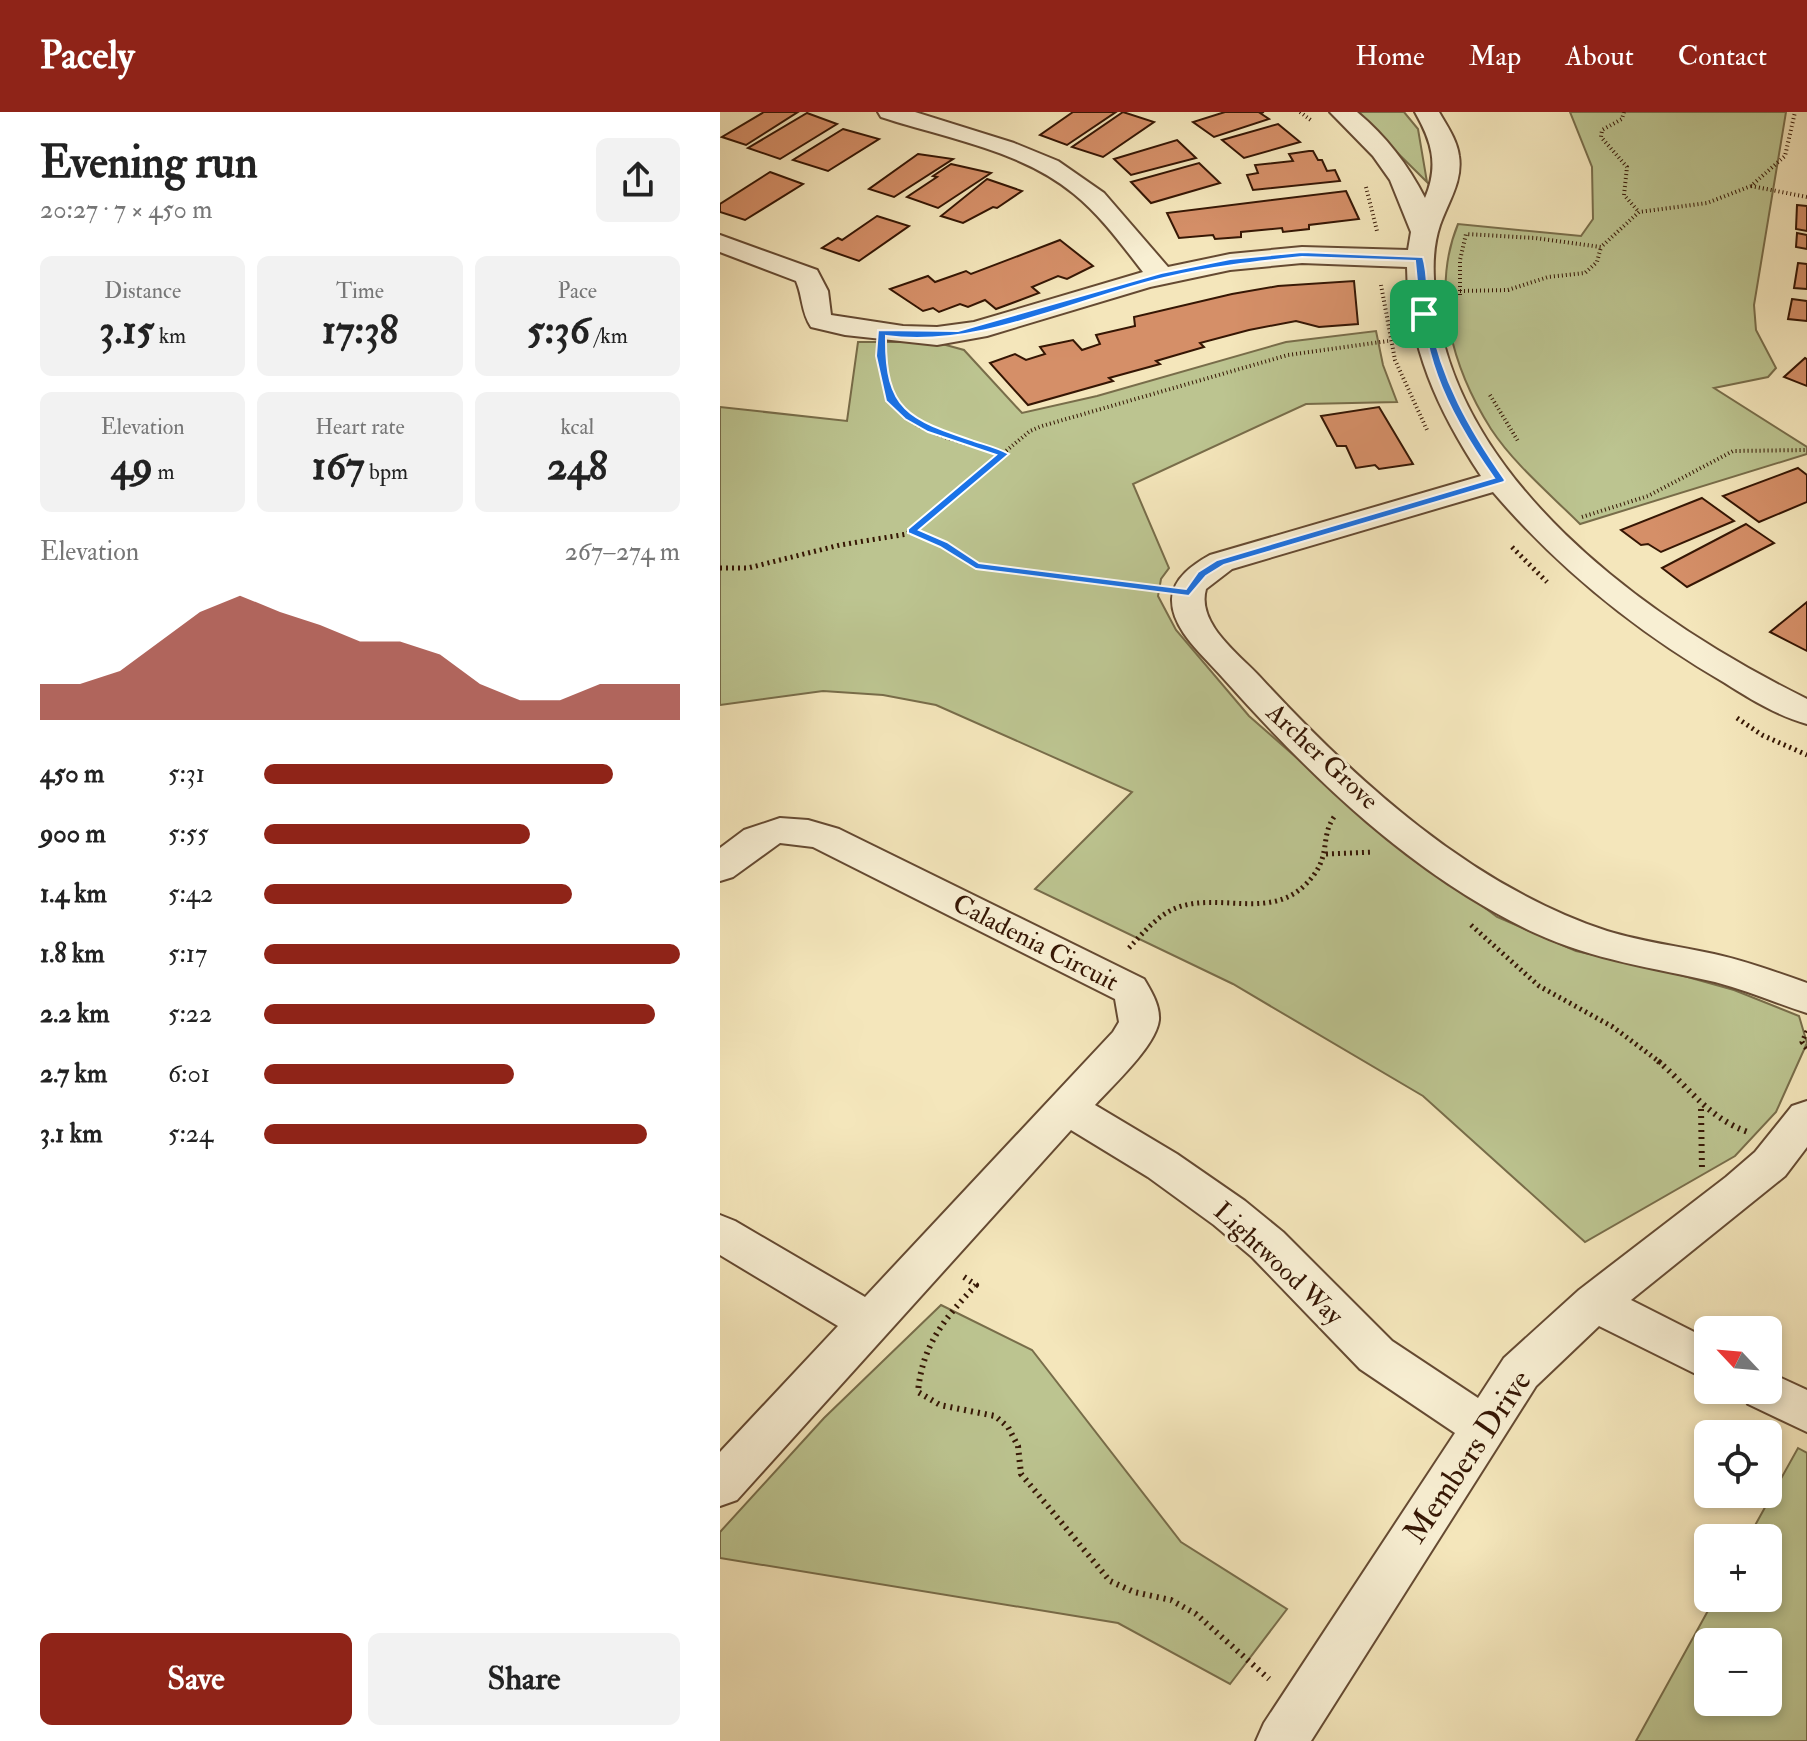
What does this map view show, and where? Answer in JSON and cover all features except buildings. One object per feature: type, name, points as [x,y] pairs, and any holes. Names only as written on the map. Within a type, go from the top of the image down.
[{"type":"street","points":[[890,112],[1010,151],[1068,178],[1098,204],[1161,276]]},
{"type":"street","points":[[1342,112],[1388,156],[1410,190],[1422,245],[1424,314],[1441,377],[1468,435],[1500,480],[1560,544],[1650,618],[1731,672],[1807,713]]},
{"type":"street","points":[[1422,245],[1447,177],[1441,139],[1427,112]]},
{"type":"street","points":[[720,243],[807,276],[821,321],[881,332],[937,336],[968,332],[1161,276],[1230,262],[1422,245]]},
{"type":"street","points":[[1189,593],[1202,574],[1221,562],[1500,480]]},
{"type":"street","name":"Archer Grove","points":[[1189,593],[1188,606],[1205,636],[1290,729],[1367,800],[1440,858],[1501,900],[1579,936],[1625,950],[1712,967],[1807,998]]},
{"type":"street","name":"Caladenia Circuit","points":[[720,868],[756,837],[783,830],[806,831],[1130,989],[1138,1006],[1139,1022],[1127,1043],[1068,1109],[720,1485]]},
{"type":"street","name":"Lightwood Way","points":[[1068,1109],[1193,1185],[1253,1232],[1375,1353],[1422,1388],[1483,1425]]},
{"type":"street","name":"Members Drive","points":[[1292,1725],[1520,1372],[1595,1303],[1770,1164],[1807,1117]]},
{"type":"street","points":[[720,1233],[869,1322]]},
{"type":"street","points":[[1595,1303],[1694,1354]]},
{"type":"street","points":[[1782,1399],[1807,1412]]},
{"type":"path","points":[[1624,112],[1622,119],[1602,130],[1601,137],[1627,167],[1624,195],[1639,212]]},
{"type":"path","points":[[1460,291],[1508,290],[1548,277],[1585,273],[1597,262],[1601,247],[1639,212],[1707,203],[1751,186],[1785,156],[1795,112]]},
{"type":"path","points":[[1751,186],[1807,197]]},
{"type":"path","points":[[1460,301],[1460,260],[1466,234],[1601,247]]},
{"type":"path","points":[[881,332],[881,356],[890,399],[909,417],[932,430],[1003,454]]},
{"type":"path","points":[[720,568],[748,568],[912,531],[1030,431],[1270,357],[1347,343],[1388,341]]},
{"type":"path","points":[[1488,392],[1520,444]]},
{"type":"path","points":[[1582,517],[1648,496],[1733,451],[1807,450]]},
{"type":"path","points":[[1572,507],[1591,527]]},
{"type":"path","points":[[912,531],[943,544],[976,566],[1189,593]]},
{"type":"path","points":[[1103,974],[1162,915],[1182,905],[1252,906],[1275,902],[1299,891],[1319,869],[1326,854],[1329,822],[1367,800]]},
{"type":"path","points":[[1326,854],[1376,852]]},
{"type":"path","points":[[1807,1030],[1802,1042],[1807,1049]]},
{"type":"path","points":[[931,1257],[976,1285],[935,1330],[919,1366],[918,1392],[940,1405],[995,1416],[1008,1427],[1018,1446],[1021,1474],[1110,1581],[1134,1592],[1171,1600],[1196,1614],[1292,1725]]},
{"type":"green space","points":[[1356,112],[1404,112],[1418,129],[1427,182]]},
{"type":"green space","points":[[1570,112],[1786,112],[1754,305],[1756,330],[1776,368],[1768,377],[1714,388],[1807,447],[1807,454],[1580,524],[1521,467],[1500,442],[1478,406],[1456,356],[1446,303],[1450,250],[1458,224],[1581,236],[1593,219],[1592,167]]},
{"type":"green space","points":[[1376,331],[1383,365],[1397,402],[1306,404],[1133,484],[1169,568],[1161,579],[1158,596],[1176,630],[1249,716],[1363,816],[1497,917],[1576,951],[1659,969],[1734,990],[1799,1016],[1807,1043],[1776,1112],[1735,1156],[1585,1242],[1423,1096],[1233,984],[1035,889],[1132,792],[936,705],[883,695],[823,691],[720,705],[720,407],[847,421],[858,342],[935,342],[964,350],[1022,413],[1097,396],[1286,342]]},
{"type":"green space","points":[[941,1305],[1032,1350],[1181,1542],[1287,1609],[1230,1684],[1118,1623],[720,1558],[720,1532],[824,1418]]},
{"type":"green space","points":[[1798,1448],[1807,1453],[1807,1741],[1636,1741],[1694,1636],[1694,1716],[1782,1716],[1782,1628],[1698,1628],[1707,1612],[1782,1612],[1782,1524],[1756,1524],[1765,1508],[1782,1508],[1782,1477]]},
{"type":"route","points":[[1325,254],[1420,259],[1424,314],[1431,348],[1453,405],[1468,435],[1500,480],[1221,562],[1202,574],[1189,593],[976,566],[943,544],[912,531],[1003,454],[932,430],[909,417],[890,399],[884,379],[881,332],[937,336],[958,334],[1144,280],[1200,267],[1325,254]]}]
